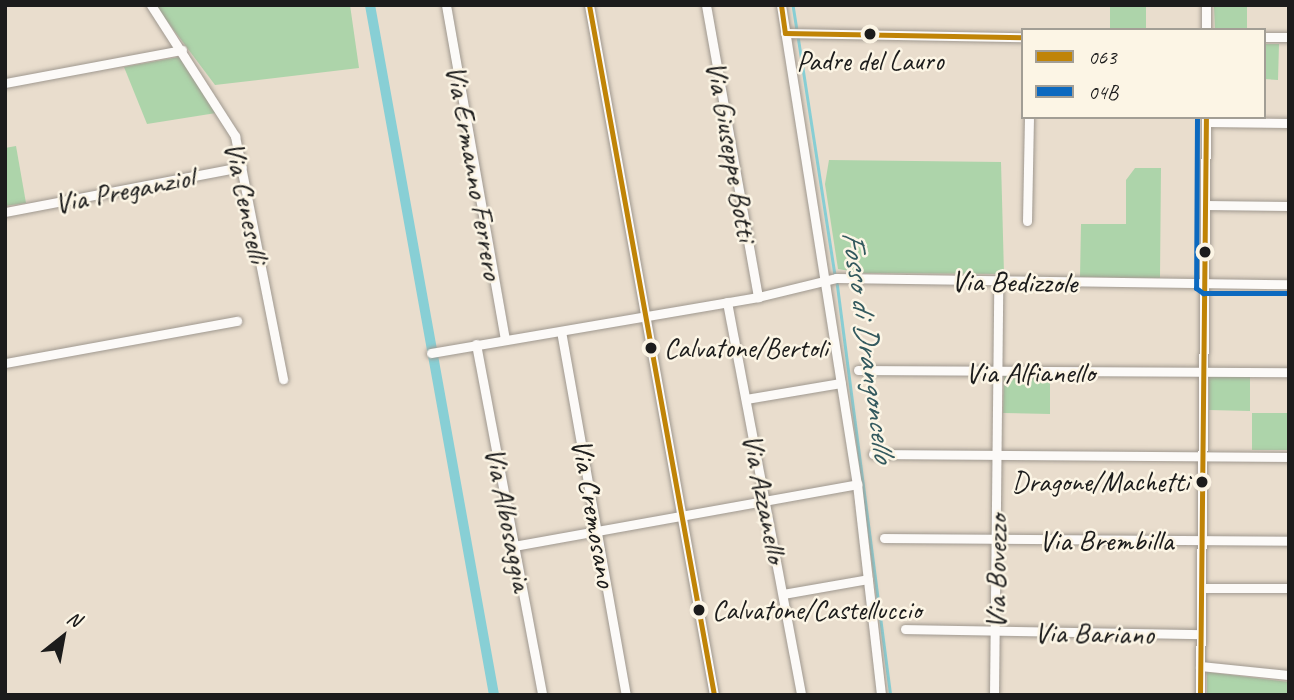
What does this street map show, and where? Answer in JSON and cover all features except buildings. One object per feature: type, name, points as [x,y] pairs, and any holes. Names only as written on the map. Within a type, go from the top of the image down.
[{"type":"street","name":"Via Ceneselli","points":[[152,5],[228,121],[242,167],[283,379]]},
{"type":"street","name":"Via Ermanno Ferrero","points":[[446,5],[505,339]]},
{"type":"street","points":[[589,5],[713,695]]},
{"type":"street","name":"Via Giuseppe Botti","points":[[706,5],[758,297]]},
{"type":"street","points":[[780,5],[857,484],[881,695]]},
{"type":"street","points":[[1206,5],[1206,28]]},
{"type":"street","points":[[785,33],[1021,37]]},
{"type":"street","points":[[1266,37],[1289,37]]},
{"type":"street","points":[[5,83],[182,50]]},
{"type":"street","points":[[1027,221],[1030,119]]},
{"type":"street","points":[[1200,695],[1206,120],[1289,123]]},
{"type":"street","name":"Via Preganziol","points":[[5,212],[242,167]]},
{"type":"street","points":[[1205,205],[1289,206]]},
{"type":"street","name":"Via Bedizzole","points":[[431,353],[758,297],[847,278],[1289,284]]},
{"type":"street","name":"Via Bovezzo","points":[[994,695],[998,282]]},
{"type":"street","name":"Via Azzanello","points":[[727,302],[801,695]]},
{"type":"street","points":[[5,363],[237,321]]},
{"type":"street","name":"Via Cremosano","points":[[561,331],[626,695]]},
{"type":"street","name":"Via Albosaggia","points":[[476,344],[542,694]]},
{"type":"street","name":"Via Alfianello","points":[[858,370],[1289,372]]},
{"type":"street","points":[[746,399],[841,383]]},
{"type":"street","points":[[873,454],[1289,457]]},
{"type":"street","points":[[514,546],[857,484]]},
{"type":"street","name":"Via Brembilla","points":[[884,538],[1289,541]]},
{"type":"street","points":[[783,594],[868,579]]},
{"type":"street","points":[[1201,588],[1289,588]]},
{"type":"street","name":"Via Bariano","points":[[905,629],[1200,634]]},
{"type":"street","points":[[1200,666],[1289,675]]},
{"type":"green space","points":[[155,5],[350,5],[359,68],[215,85]]},
{"type":"green space","points":[[1110,5],[1146,6],[1146,28],[1110,28]]},
{"type":"green space","points":[[1214,5],[1247,5],[1247,28],[1215,28]]},
{"type":"green space","points":[[1266,44],[1279,44],[1278,80],[1266,79]]},
{"type":"green space","points":[[179,57],[216,113],[147,124],[124,67]]},
{"type":"green space","points":[[16,146],[26,203],[5,206],[5,148]]},
{"type":"green space","points":[[829,160],[1001,162],[1004,274],[863,273],[838,269],[825,184]]},
{"type":"green space","points":[[1135,168],[1161,168],[1160,278],[1080,277],[1081,224],[1126,224],[1126,180]]},
{"type":"green space","points":[[1004,376],[1050,377],[1050,414],[1003,413]]},
{"type":"green space","points":[[1209,376],[1250,376],[1250,411],[1209,410]]},
{"type":"green space","points":[[1252,413],[1289,413],[1289,450],[1252,450]]},
{"type":"green space","points":[[1207,672],[1289,682],[1289,695],[1207,695]]},
{"type":"waterway","points":[[370,5],[494,695]]},
{"type":"waterway","name":"Fosso di Drangoncello","points":[[793,5],[797,30]]},
{"type":"waterway","name":"Fosso di Drangoncello","points":[[798,36],[835,275]]},
{"type":"waterway","name":"Fosso di Drangoncello","points":[[837,282],[891,695]]},
{"type":"transit line","name":"063","points":[[589,5],[714,695]]},
{"type":"transit line","name":"063","points":[[781,5],[785,33],[1021,37]]},
{"type":"transit line","name":"04B","points":[[1197,119],[1196,288],[1203,293],[1289,293]]},
{"type":"transit line","name":"063","points":[[1200,695],[1206,119]]},
{"type":"place","name":"Padre del Lauro","points":[[870,34]]},
{"type":"place","name":"Calvatone/Bertoli","points":[[651,348]]},
{"type":"place","name":"Dragone/Machetti","points":[[1202,482]]},
{"type":"place","name":"Calvatone/Castelluccio","points":[[699,610]]}]
